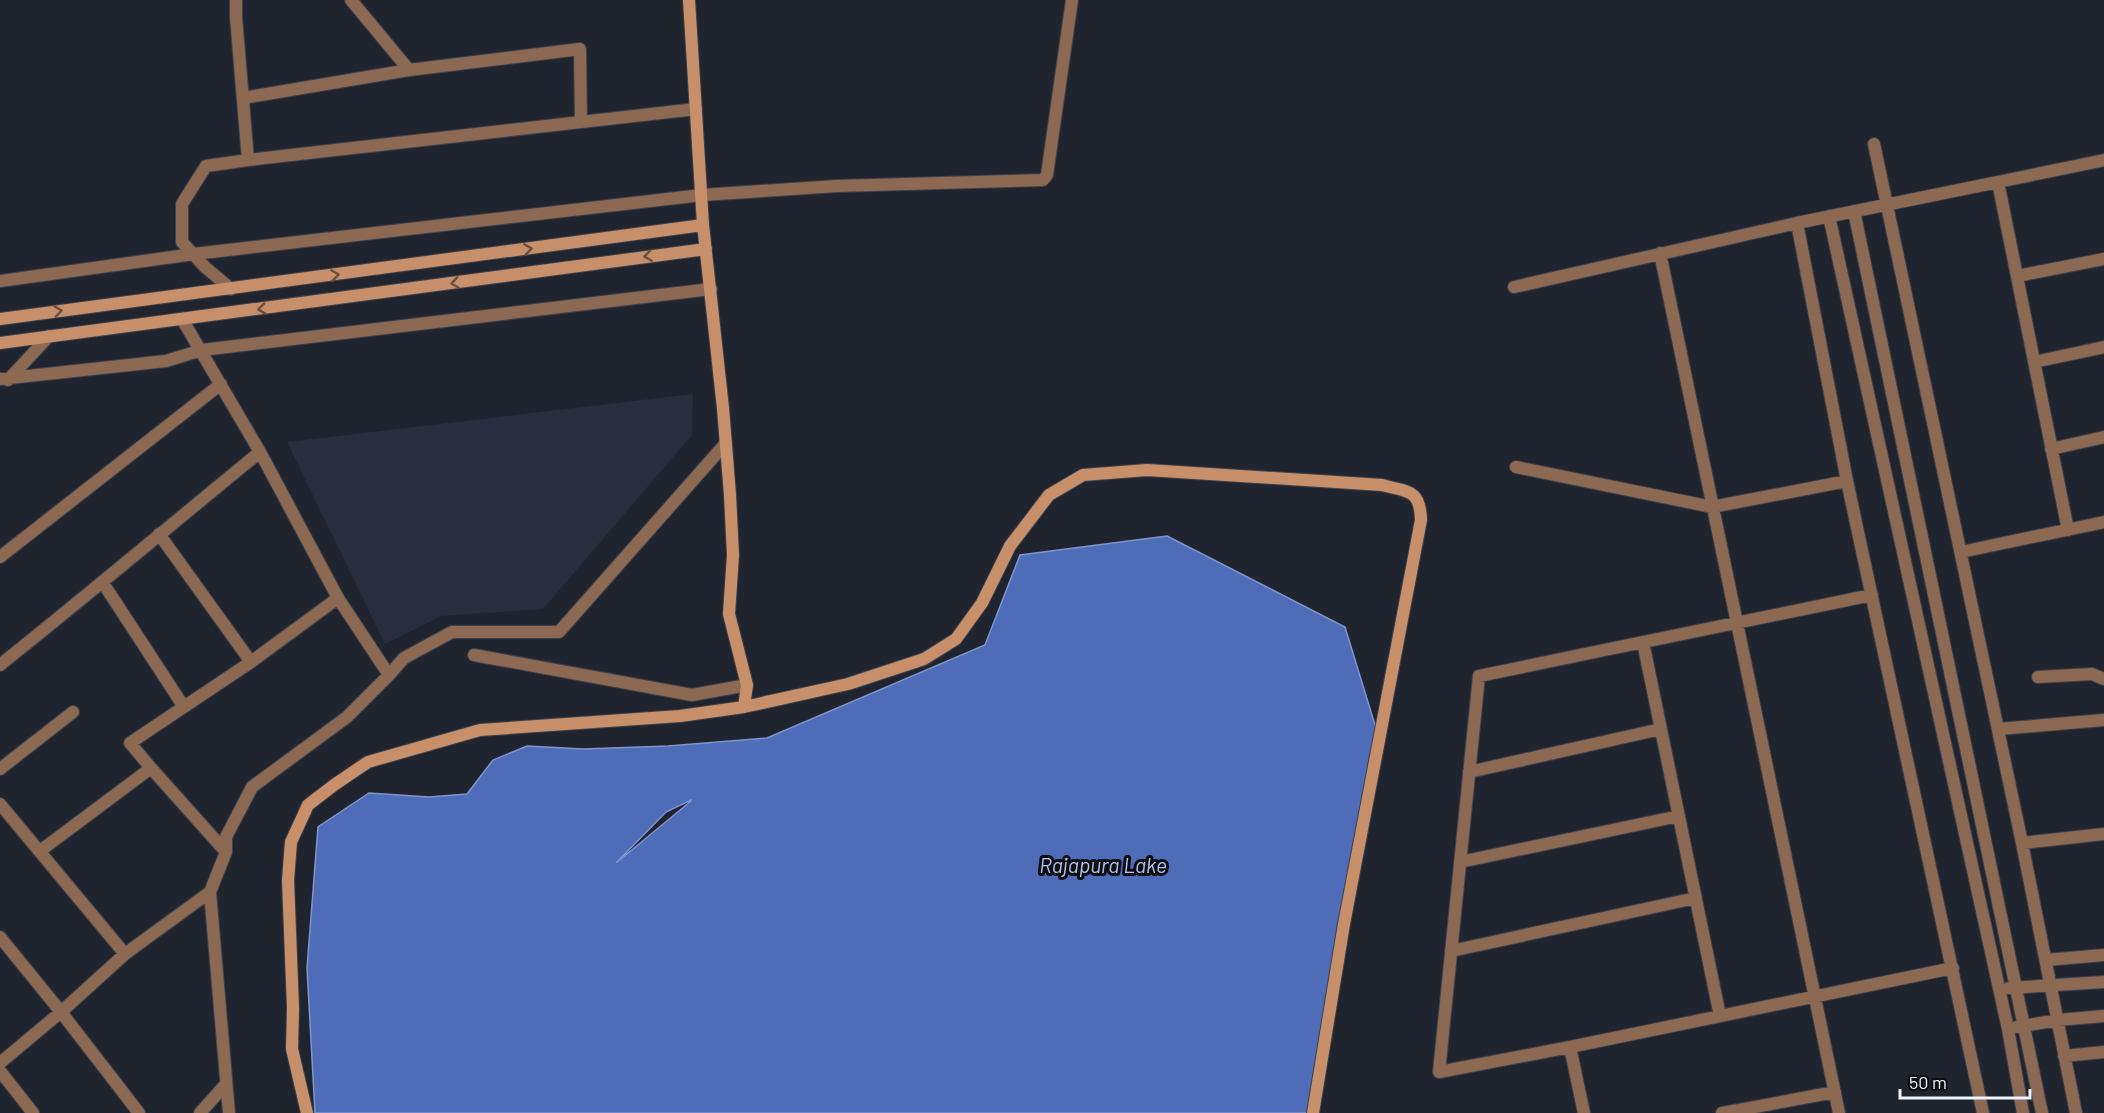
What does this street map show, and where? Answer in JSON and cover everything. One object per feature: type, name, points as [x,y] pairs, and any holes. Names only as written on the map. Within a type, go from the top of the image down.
[{"type":"street","points":[[236,0],[248,160]]},
{"type":"street","points":[[689,0],[703,225],[726,442],[734,555],[729,614],[747,685],[744,707]]},
{"type":"street","points":[[0,281],[194,254],[702,195],[837,186],[1043,180],[1047,175],[1072,0]]},
{"type":"street","points":[[358,2],[409,70]]},
{"type":"street","points":[[243,98],[409,70],[580,49],[581,122]]},
{"type":"street","points":[[231,288],[205,267],[182,242],[182,204],[206,166],[696,109]]},
{"type":"street","points":[[1874,144],[2022,843],[2076,1113]]},
{"type":"street","points":[[1514,287],[1829,216],[2104,160]]},
{"type":"street","points":[[1998,182],[2068,530]]},
{"type":"street","points":[[1854,211],[2042,1113]]},
{"type":"street","points":[[1829,216],[1999,988],[2023,1113]]},
{"type":"street","points":[[1797,223],[1847,481],[1983,1113]]},
{"type":"street","points":[[0,319],[703,225]]},
{"type":"street","points":[[0,343],[706,249]]},
{"type":"street","points":[[1660,253],[1839,1113]]},
{"type":"street","points":[[2016,276],[2104,259]]},
{"type":"street","points":[[5,379],[166,361],[202,350],[711,289]]},
{"type":"street","points":[[182,319],[260,452],[338,598],[389,675]]},
{"type":"street","points":[[0,387],[5,379],[49,336]]},
{"type":"street","points":[[2034,362],[2104,347]]},
{"type":"street","points":[[0,558],[221,384]]},
{"type":"street","points":[[2050,448],[2104,437]]},
{"type":"street","points":[[230,1113],[210,892],[226,852],[226,837],[252,787],[347,717],[404,658],[452,632],[559,632],[726,442]]},
{"type":"street","points":[[0,665],[103,583],[260,452]]},
{"type":"street","points":[[1516,467],[1712,507],[1847,481]]},
{"type":"street","points":[[307,1113],[292,1050],[293,1008],[288,880],[291,842],[308,805],[334,785],[368,762],[480,730],[680,716],[744,707],[859,681],[924,659],[956,639],[982,603],[1010,546],[1049,495],[1083,475],[1147,470],[1382,485],[1411,493],[1420,504],[1421,520],[1344,924],[1312,1113]]},
{"type":"street","points":[[1961,552],[2104,522]]},
{"type":"street","points":[[159,534],[251,662]]},
{"type":"street","points":[[103,583],[184,707]]},
{"type":"street","points":[[1872,595],[1479,676],[1439,1072],[1953,968]]},
{"type":"street","points":[[226,852],[130,743],[251,662],[338,598]]},
{"type":"street","points":[[1643,642],[1720,1016]]},
{"type":"street","points":[[474,655],[692,695],[747,685]]},
{"type":"street","points":[[2038,677],[2092,674],[2104,679]]},
{"type":"street","points":[[0,769],[73,712]]},
{"type":"street","points":[[1998,729],[2104,720]]},
{"type":"street","points":[[1469,772],[1661,729]]},
{"type":"street","points":[[40,851],[150,768]]},
{"type":"street","points":[[0,804],[125,954]]},
{"type":"street","points":[[1460,862],[1679,816]]},
{"type":"street","points":[[2022,843],[2104,834]]},
{"type":"street","points":[[0,1063],[62,1012],[125,954],[210,892]]},
{"type":"street","points":[[1451,951],[1696,898]]},
{"type":"street","points":[[0,938],[62,1012],[139,1113]]},
{"type":"street","points":[[2046,960],[2104,955]]},
{"type":"street","points":[[1999,988],[2104,982]]},
{"type":"street","points":[[2007,1029],[2058,1020],[2104,1016]]},
{"type":"street","points":[[1570,1047],[1584,1113]]},
{"type":"street","points":[[2064,1056],[2104,1052]]},
{"type":"street","points":[[0,1071],[33,1113]]},
{"type":"street","points":[[200,1113],[226,1084]]},
{"type":"street","points":[[1722,1113],[1739,1112],[1835,1092]]},
{"type":"shaded area","points":[[693,394],[692,435],[543,609],[441,616],[385,644],[287,442]]},
{"type":"water","name":"Rajapura Lake","points":[[1167,536],[1345,627],[1383,751],[1332,995],[1318,1113],[315,1113],[307,968],[318,827],[369,793],[429,797],[467,794],[493,760],[527,746],[583,749],[668,746],[767,738],[985,645],[1020,555]],"holes":[[[691,801],[616,863],[666,812]]]}]
